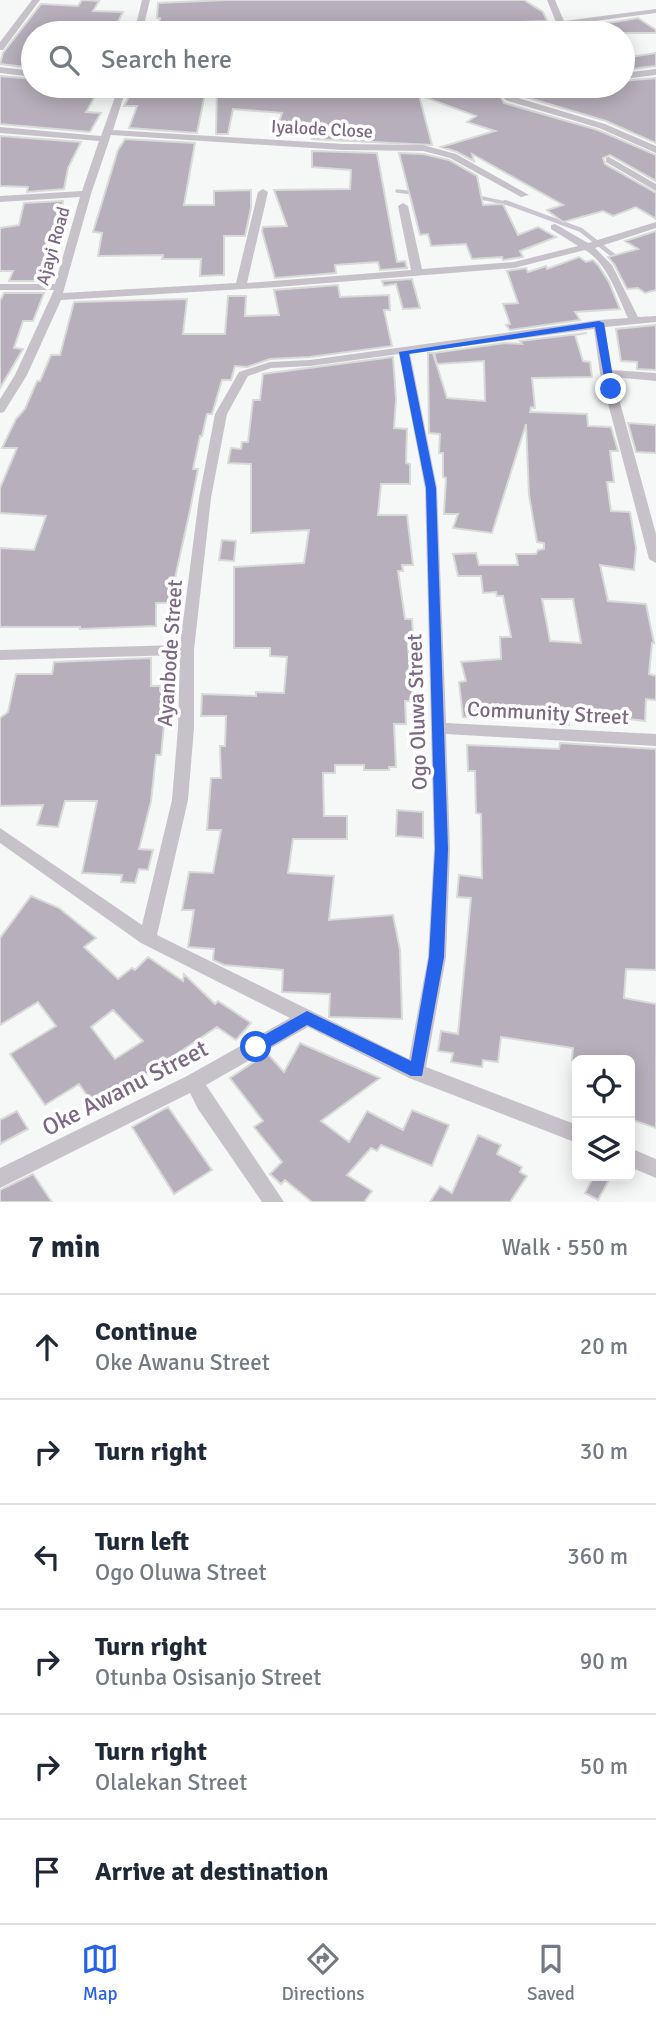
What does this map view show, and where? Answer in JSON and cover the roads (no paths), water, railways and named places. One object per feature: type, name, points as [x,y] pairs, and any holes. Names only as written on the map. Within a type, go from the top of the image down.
[{"type":"street","points":[[0,48],[36,0]]},
{"type":"street","points":[[141,21],[146,0]]},
{"type":"street","points":[[551,0],[560,21]]},
{"type":"street","points":[[583,21],[656,11]]},
{"type":"street","points":[[0,70],[21,73]]},
{"type":"street","points":[[635,75],[656,72]]},
{"type":"street","name":"Ajayi Road","points":[[0,409],[5,394],[59,292],[86,194],[119,98]]},
{"type":"street","points":[[511,98],[607,126],[631,135],[656,150]]},
{"type":"street","name":"Iyalode Close","points":[[0,130],[343,147],[423,148],[453,156],[524,195]]},
{"type":"street","points":[[609,160],[656,188]]},
{"type":"street","points":[[241,286],[264,192]]},
{"type":"street","points":[[0,199],[86,194]]},
{"type":"street","points":[[403,206],[417,272]]},
{"type":"street","points":[[0,287],[59,292],[241,286],[514,265],[656,225]]},
{"type":"street","points":[[555,227],[595,244],[634,320]]},
{"type":"street","points":[[404,352],[599,323],[656,319]]},
{"type":"street","points":[[599,323],[606,373],[656,558]]},
{"type":"street","name":"Ayanbode Street","points":[[147,938],[180,800],[186,728],[187,650],[205,498],[221,414],[243,374],[270,365],[404,352]]},
{"type":"street","name":"Ogo Oluwa Street","points":[[404,352],[431,488],[442,849],[437,957],[416,1072]]},
{"type":"street","points":[[606,373],[656,377]]},
{"type":"street","points":[[0,655],[187,650]]},
{"type":"street","name":"Community Street","points":[[438,728],[656,740]]},
{"type":"street","points":[[0,834],[147,938],[416,1072],[572,1132]]},
{"type":"street","name":"Oke Awanu Street","points":[[0,1178],[194,1082],[307,1018]]},
{"type":"street","points":[[194,1082],[205,1103],[274,1202]]},
{"type":"street","points":[[635,1159],[656,1169]]},
{"type":"waterway","points":[[397,191],[414,193]]},
{"type":"waterway","points":[[477,197],[510,204]]},
{"type":"waterway","points":[[505,202],[581,230],[619,260]]}]
